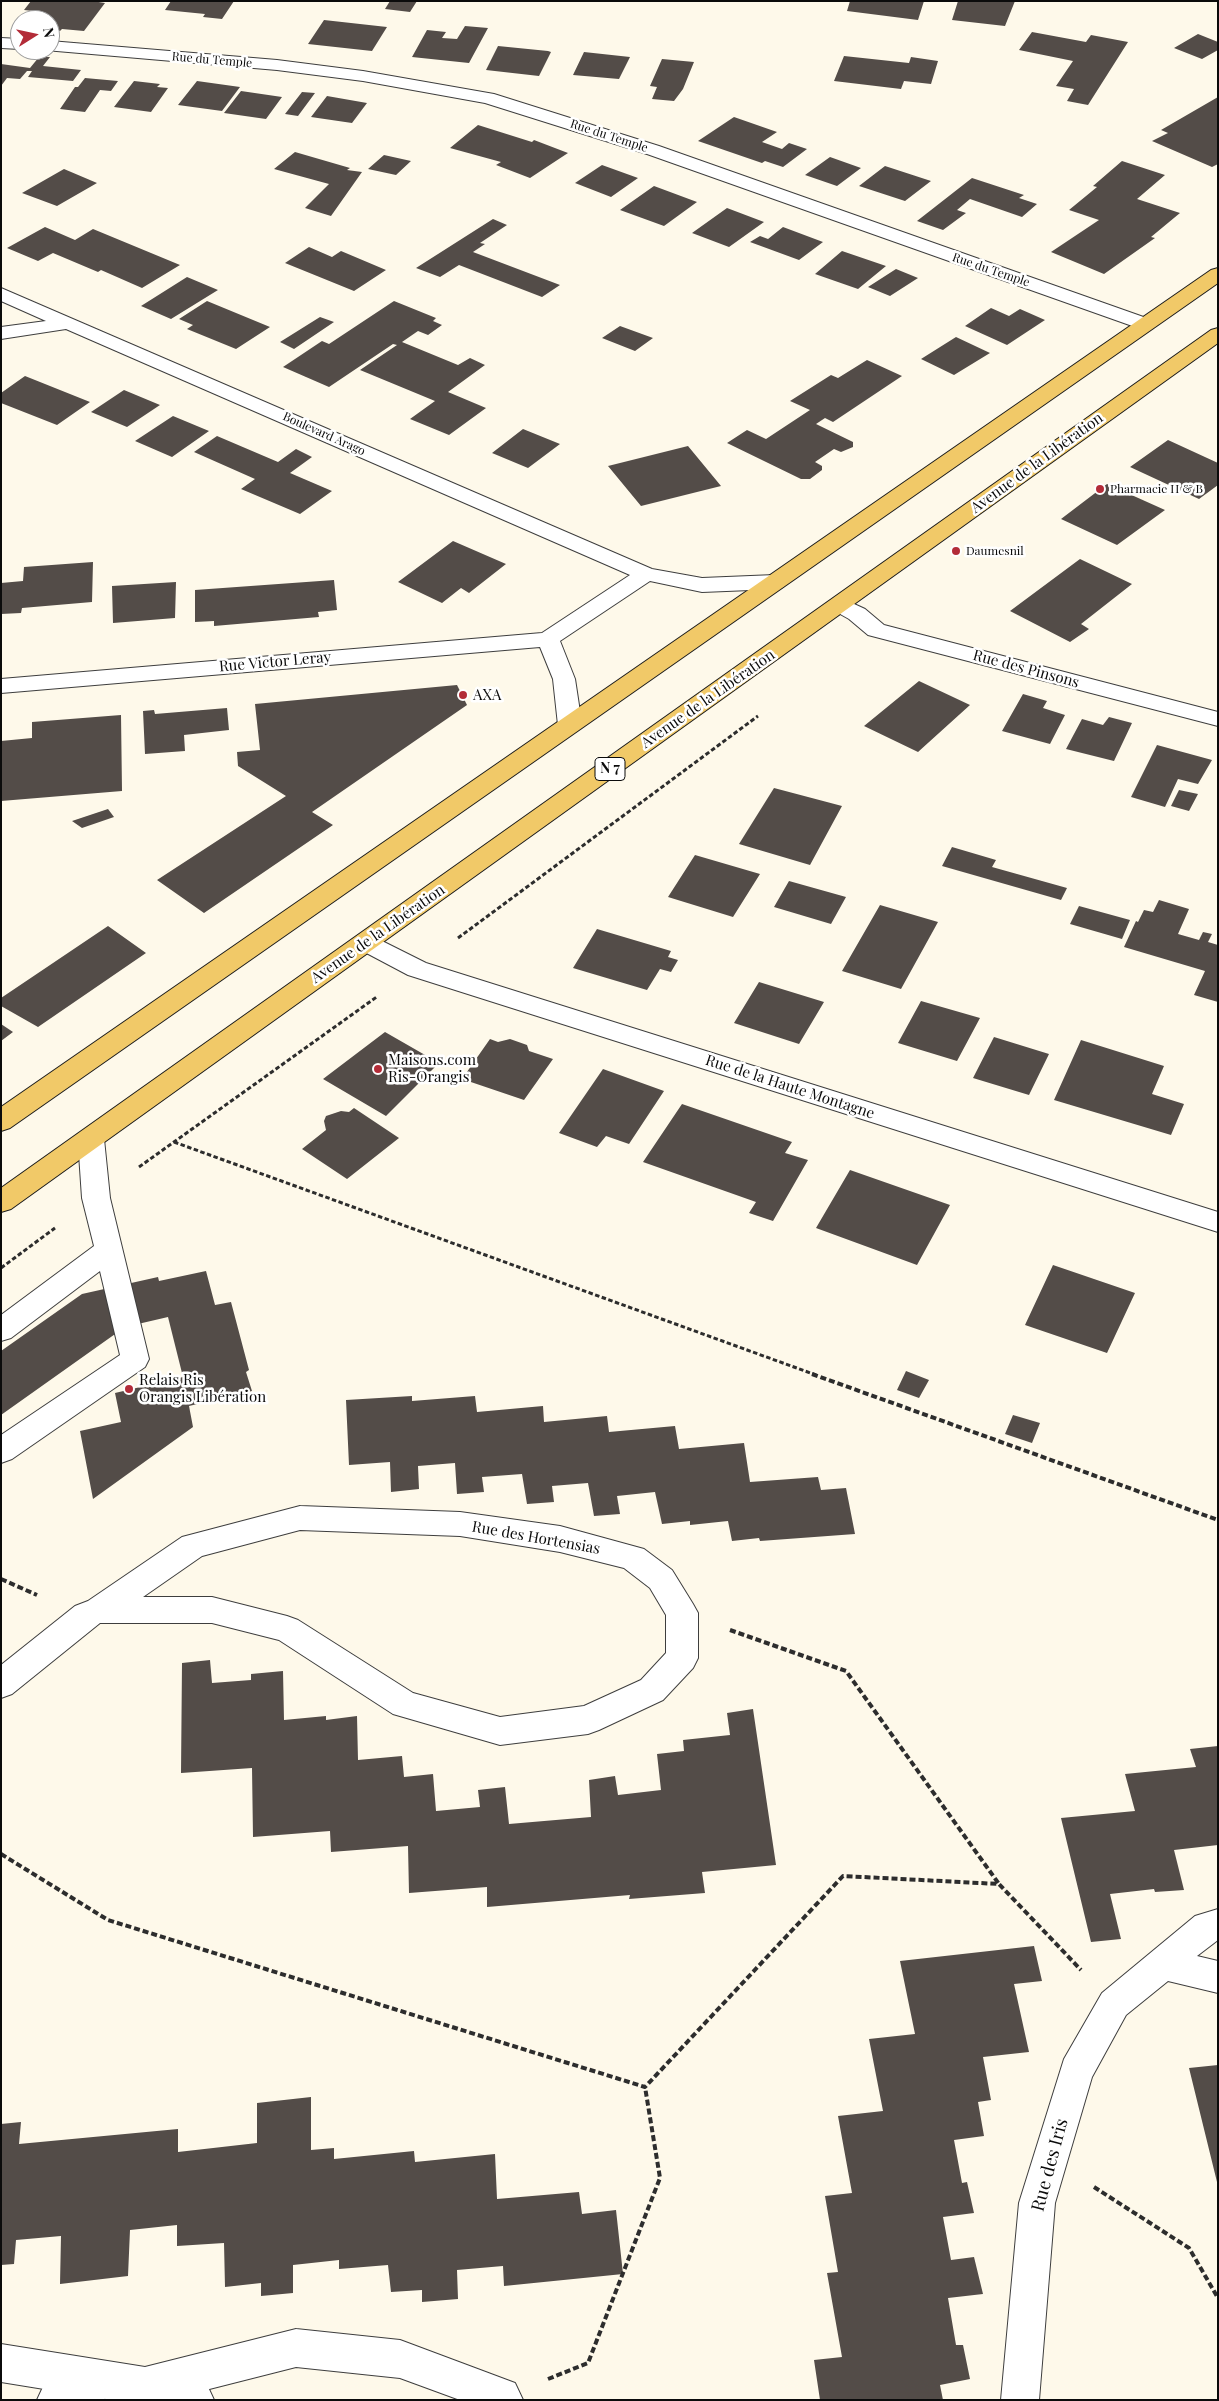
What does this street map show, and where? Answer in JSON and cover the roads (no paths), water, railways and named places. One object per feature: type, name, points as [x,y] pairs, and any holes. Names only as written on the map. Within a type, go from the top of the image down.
[{"type":"main road","points":[[1,1121],[1218,274]]},
{"type":"main road","name":"Avenue de la Libération","points":[[1,1202],[841,605],[1218,334]]},
{"type":"street","name":"Rue du Temple","points":[[60,47],[277,66],[363,76],[488,98],[652,150],[1145,324]]},
{"type":"street","name":"Boulevard Arago","points":[[1,294],[646,574],[702,585],[775,582]]},
{"type":"street","points":[[1,333],[70,323]]},
{"type":"street","points":[[570,725],[564,679],[548,639],[646,574]]},
{"type":"street","name":"Rue des Pinsons","points":[[841,605],[857,614],[876,630],[1218,719]]},
{"type":"street","name":"Rue Victor Leray","points":[[1,686],[548,639]]},
{"type":"street","name":"Rue de la Haute Montagne","points":[[366,942],[417,968],[1218,1222]]},
{"type":"street","points":[[1,1451],[135,1359],[96,1198],[91,1139]]},
{"type":"street","points":[[1,1330],[109,1250]]},
{"type":"street","name":"Rue des Hortensias","points":[[1,1684],[86,1615],[99,1610],[193,1546],[300,1518],[460,1524],[560,1539],[633,1558],[661,1579],[682,1613],[682,1658],[652,1690],[588,1720],[500,1731],[404,1704],[287,1630],[212,1610],[99,1610]]},
{"type":"street","name":"Rue des Iris","points":[[1020,2400],[1037,2203],[1076,2071],[1114,2004],[1207,1927],[1218,1924]]},
{"type":"street","points":[[1164,1964],[1218,1977]]},
{"type":"street","points":[[145,2386],[296,2348],[400,2359],[503,2398]]},
{"type":"street","points":[[1,2363],[145,2386],[195,2400]]},
{"type":"street","points":[[56,2400],[103,2380]]},
{"type":"place","name":"Pharmacie H & B","points":[[1100,489]]},
{"type":"place","name":"Daumesnil","points":[[956,551]]},
{"type":"place","name":"AXA","points":[[463,695]]},
{"type":"place","name":"Maisons.com Ris-Orangis","points":[[378,1069]]},
{"type":"place","name":"Relais Ris Orangis Libération","points":[[129,1389]]}]
